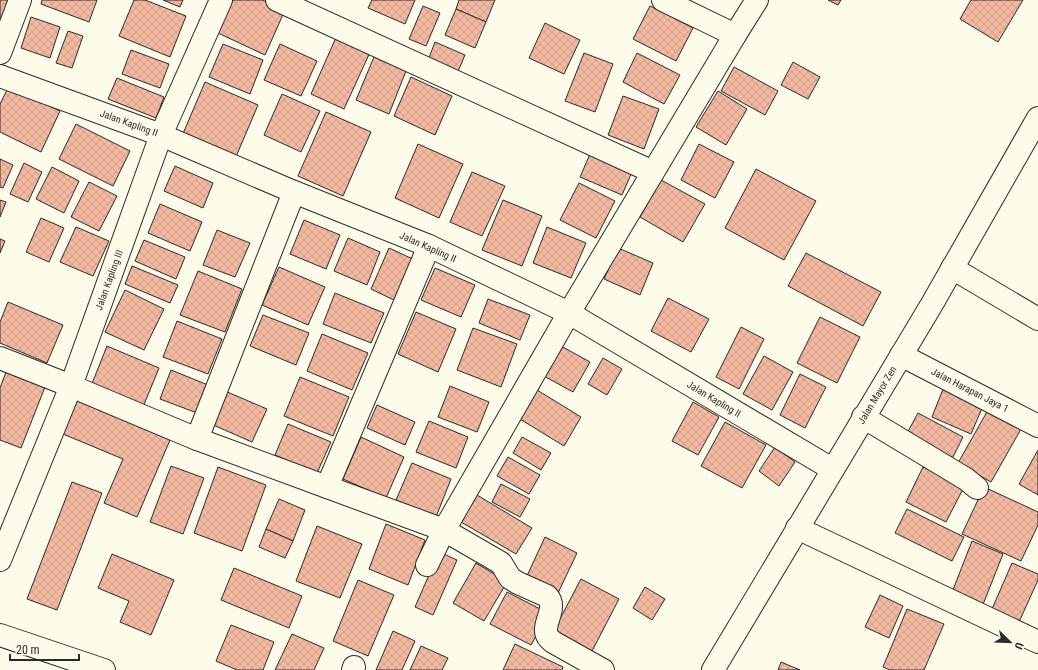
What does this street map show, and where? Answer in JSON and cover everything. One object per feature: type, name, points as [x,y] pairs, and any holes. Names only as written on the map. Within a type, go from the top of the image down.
[{"type":"street","points":[[0,53],[20,0]]},
{"type":"street","name":"Jalan Kapling III","points":[[0,560],[71,386],[161,135],[221,0]]},
{"type":"street","points":[[277,0],[653,172]]},
{"type":"street","points":[[664,0],[735,35]]},
{"type":"street","points":[[427,565],[444,530],[569,313],[757,0]]},
{"type":"street","name":"Jalan Kapling II","points":[[0,76],[161,135],[294,192],[429,246],[569,313],[832,469]]},
{"type":"street","name":"Jalan Mayor Zen","points":[[713,670],[901,355],[1038,118]]},
{"type":"street","points":[[197,439],[294,192]]},
{"type":"street","points":[[327,487],[429,246]]},
{"type":"street","points":[[952,268],[1038,319]]},
{"type":"street","name":"Jalan Harapan Jaya 1","points":[[901,355],[1038,426]]},
{"type":"street","points":[[0,358],[197,439],[444,530],[501,563],[510,578],[547,596],[551,602],[546,630],[548,637],[553,642],[603,670]]},
{"type":"street","points":[[863,417],[966,479],[977,488]]},
{"type":"street","points":[[797,528],[1038,642]]},
{"type":"street","points":[[0,635],[104,670]]},
{"type":"building","points":[[0,0],[9,0],[0,24]]},
{"type":"building","points":[[42,0],[97,0],[89,22],[41,4]]},
{"type":"building","points":[[134,0],[145,0],[186,16],[170,57],[119,36]]},
{"type":"building","points":[[163,0],[183,0],[180,7]]},
{"type":"building","points":[[233,0],[262,0],[285,10],[265,55],[218,33]]},
{"type":"building","points":[[372,0],[415,0],[405,24],[368,8]]},
{"type":"building","points":[[459,0],[495,0],[486,22],[456,9]]},
{"type":"building","points":[[828,0],[841,0],[838,5]]},
{"type":"building","points":[[971,0],[1023,0],[998,42],[960,19]]},
{"type":"building","points":[[423,6],[440,13],[426,46],[409,39]]},
{"type":"building","points":[[650,6],[693,28],[676,61],[633,39]]},
{"type":"building","points":[[456,9],[486,22],[475,48],[445,35]]},
{"type":"building","points":[[31,17],[60,27],[50,58],[21,48]]},
{"type":"building","points":[[545,23],[580,40],[564,74],[529,58]]},
{"type":"building","points":[[68,31],[83,36],[72,68],[56,63]]},
{"type":"building","points":[[338,33],[372,48],[344,109],[311,94]]},
{"type":"building","points":[[435,42],[465,55],[456,76],[427,63]]},
{"type":"building","points":[[223,44],[263,60],[250,94],[209,77]]},
{"type":"building","points":[[280,44],[317,61],[301,96],[264,80]]},
{"type":"building","points":[[131,50],[169,64],[160,88],[122,74]]},
{"type":"building","points":[[584,53],[613,64],[595,112],[565,101]]},
{"type":"building","points":[[637,53],[680,75],[664,104],[623,82]]},
{"type":"building","points":[[374,57],[406,71],[389,114],[356,100]]},
{"type":"building","points":[[793,62],[820,77],[808,99],[781,85]]},
{"type":"building","points":[[734,67],[778,91],[765,115],[721,91]]},
{"type":"building","points":[[411,77],[452,96],[435,135],[394,116]]},
{"type":"building","points":[[117,78],[164,97],[156,118],[108,99]]},
{"type":"building","points":[[205,82],[258,105],[235,159],[182,136]]},
{"type":"building","points":[[9,86],[60,111],[41,152],[0,132],[0,104]]},
{"type":"building","points":[[718,91],[747,109],[726,145],[696,127]]},
{"type":"building","points":[[282,94],[320,111],[301,152],[264,135]]},
{"type":"building","points":[[623,96],[659,109],[644,149],[608,135]]},
{"type":"building","points":[[326,112],[371,132],[343,196],[298,176]]},
{"type":"building","points":[[76,124],[130,151],[113,186],[59,159]]},
{"type":"building","points":[[418,144],[463,164],[439,218],[395,198]]},
{"type":"building","points":[[699,144],[734,162],[715,198],[681,180]]},
{"type":"building","points":[[590,154],[632,172],[622,195],[580,177]]},
{"type":"building","points":[[0,159],[13,165],[3,188],[0,187]]},
{"type":"building","points":[[24,163],[42,172],[28,202],[10,194]]},
{"type":"building","points":[[175,166],[213,183],[203,208],[164,191]]},
{"type":"building","points":[[52,167],[79,181],[64,213],[36,199]]},
{"type":"building","points":[[756,169],[816,201],[784,260],[725,228]]},
{"type":"building","points":[[472,172],[505,186],[482,236],[450,222]]},
{"type":"building","points":[[661,180],[705,204],[683,242],[640,217]]},
{"type":"building","points":[[89,182],[117,196],[99,231],[71,217]]},
{"type":"building","points":[[579,183],[615,201],[596,238],[560,220]]},
{"type":"building","points":[[0,200],[6,202],[0,217]]},
{"type":"building","points":[[503,200],[542,216],[522,266],[482,250]]},
{"type":"building","points":[[160,204],[202,222],[190,251],[148,233]]},
{"type":"building","points":[[41,218],[64,228],[49,262],[26,252]]},
{"type":"building","points":[[304,220],[340,235],[326,269],[290,254]]},
{"type":"building","points":[[76,227],[109,241],[93,276],[60,262]]},
{"type":"building","points":[[547,227],[586,243],[571,278],[533,263]]},
{"type":"building","points":[[217,230],[250,243],[235,277],[203,265]]},
{"type":"building","points":[[348,238],[380,252],[367,285],[334,271]]},
{"type":"building","points":[[0,239],[5,241],[0,253]]},
{"type":"building","points":[[144,240],[185,257],[176,279],[135,261]]},
{"type":"building","points":[[389,248],[417,261],[398,302],[371,289]]},
{"type":"building","points":[[618,248],[653,263],[640,295],[604,279]]},
{"type":"building","points":[[806,253],[881,292],[863,326],[788,286]]},
{"type":"building","points":[[132,266],[178,285],[170,303],[125,284]]},
{"type":"building","points":[[279,267],[325,287],[308,325],[262,305]]},
{"type":"building","points":[[435,268],[475,285],[461,317],[421,300]]},
{"type":"building","points":[[198,271],[242,289],[225,332],[180,315]]},
{"type":"building","points":[[125,290],[164,309],[144,350],[105,332]]},
{"type":"building","points":[[335,293],[384,313],[371,343],[323,324]]},
{"type":"building","points":[[668,298],[709,319],[691,352],[651,331]]},
{"type":"building","points":[[488,299],[530,315],[520,340],[479,323]]},
{"type":"building","points":[[8,302],[63,325],[47,363],[0,343],[0,322]]},
{"type":"building","points":[[416,312],[456,329],[438,372],[398,354]]},
{"type":"building","points":[[263,315],[309,333],[296,365],[250,346]]},
{"type":"building","points":[[820,317],[860,337],[837,383],[797,363]]},
{"type":"building","points":[[177,321],[222,339],[208,374],[163,357]]},
{"type":"building","points":[[741,327],[764,339],[739,389],[716,377]]},
{"type":"building","points":[[473,328],[517,344],[501,387],[457,370]]},
{"type":"building","points":[[322,334],[368,353],[352,390],[307,371]]},
{"type":"building","points":[[107,346],[159,368],[143,407],[91,386]]},
{"type":"building","points":[[561,346],[590,362],[573,392],[544,376]]},
{"type":"building","points":[[764,356],[793,372],[772,410],[743,394]]},
{"type":"building","points":[[603,358],[622,369],[607,395],[588,384]]},
{"type":"building","points":[[171,370],[208,385],[197,413],[160,399]]},
{"type":"building","points":[[6,372],[45,387],[21,448],[0,440],[0,388]]},
{"type":"building","points":[[800,374],[826,387],[805,428],[780,415]]},
{"type":"building","points":[[300,377],[349,397],[333,436],[284,416]]},
{"type":"building","points":[[450,386],[489,402],[477,432],[438,417]]},
{"type":"building","points":[[943,389],[983,406],[971,434],[932,417]]},
{"type":"building","points":[[537,390],[581,417],[564,446],[520,419]]},
{"type":"building","points":[[225,391],[267,409],[252,442],[211,424]]},
{"type":"building","points":[[77,401],[170,440],[137,517],[104,503],[123,459],[63,434]]},
{"type":"building","points":[[693,402],[719,417],[698,455],[672,441]]},
{"type":"building","points":[[377,405],[415,422],[405,445],[367,428]]},
{"type":"building","points":[[988,410],[1021,429],[991,482],[958,463]]},
{"type":"building","points":[[918,413],[963,437],[951,461],[905,437]]},
{"type":"building","points":[[429,421],[468,437],[456,468],[416,452]]},
{"type":"building","points":[[725,422],[766,445],[742,488],[701,466]]},
{"type":"building","points":[[288,424],[331,442],[317,473],[275,455]]},
{"type":"building","points":[[361,437],[404,457],[386,498],[343,479]]},
{"type":"building","points":[[522,437],[551,453],[541,470],[513,453]]},
{"type":"building","points":[[775,447],[795,462],[779,486],[759,471]]},
{"type":"building","points":[[1038,450],[1038,495],[1019,484]]},
{"type":"building","points":[[508,457],[540,475],[529,494],[497,476]]},
{"type":"building","points":[[412,463],[451,479],[436,517],[396,500]]},
{"type":"building","points":[[171,466],[204,478],[183,534],[150,522]]},
{"type":"building","points":[[218,467],[266,485],[242,551],[194,533]]},
{"type":"building","points":[[923,467],[964,487],[946,522],[906,502]]},
{"type":"building","points":[[72,482],[102,493],[57,610],[27,599]]},
{"type":"building","points":[[501,484],[530,499],[520,517],[492,502]]},
{"type":"building","points":[[984,487],[1038,512],[1038,525],[1021,561],[962,534]]},
{"type":"building","points":[[477,495],[532,528],[516,554],[461,522]]},
{"type":"building","points":[[279,499],[305,510],[293,541],[266,529]]},
{"type":"building","points":[[907,509],[964,537],[952,561],[895,533]]},
{"type":"building","points":[[386,524],[425,540],[408,585],[369,569]]},
{"type":"building","points":[[317,526],[362,544],[340,598],[296,581]]},
{"type":"building","points":[[266,529],[293,541],[285,558],[259,547]]},
{"type":"building","points":[[545,537],[577,553],[558,593],[526,578]]},
{"type":"building","points":[[972,541],[1003,554],[982,607],[951,595]]},
{"type":"building","points":[[439,552],[457,560],[433,615],[415,607]]},
{"type":"building","points":[[112,554],[174,580],[151,635],[120,622],[129,601],[98,588]]},
{"type":"building","points":[[476,563],[507,582],[484,621],[453,603]]},
{"type":"building","points":[[1012,563],[1038,574],[1038,580],[1019,622],[992,609]]},
{"type":"building","points":[[234,568],[302,596],[289,628],[221,600]]},
{"type":"building","points":[[581,579],[619,599],[591,653],[553,632]]},
{"type":"building","points":[[358,580],[394,595],[368,656],[333,641]]},
{"type":"building","points":[[645,587],[665,599],[652,620],[633,608]]},
{"type":"building","points":[[507,592],[548,613],[531,645],[490,624]]},
{"type":"building","points":[[880,595],[903,606],[889,638],[865,627]]},
{"type":"building","points":[[907,609],[944,624],[924,670],[890,670],[883,667]]},
{"type":"building","points":[[231,625],[274,642],[263,670],[237,670],[216,661]]},
{"type":"building","points":[[393,631],[415,641],[402,670],[376,670]]},
{"type":"building","points":[[292,634],[324,648],[314,670],[275,670]]},
{"type":"building","points":[[515,644],[563,667],[562,670],[503,670]]},
{"type":"building","points":[[421,646],[448,658],[442,670],[410,670]]},
{"type":"building","points":[[781,662],[800,670],[778,670]]}]
